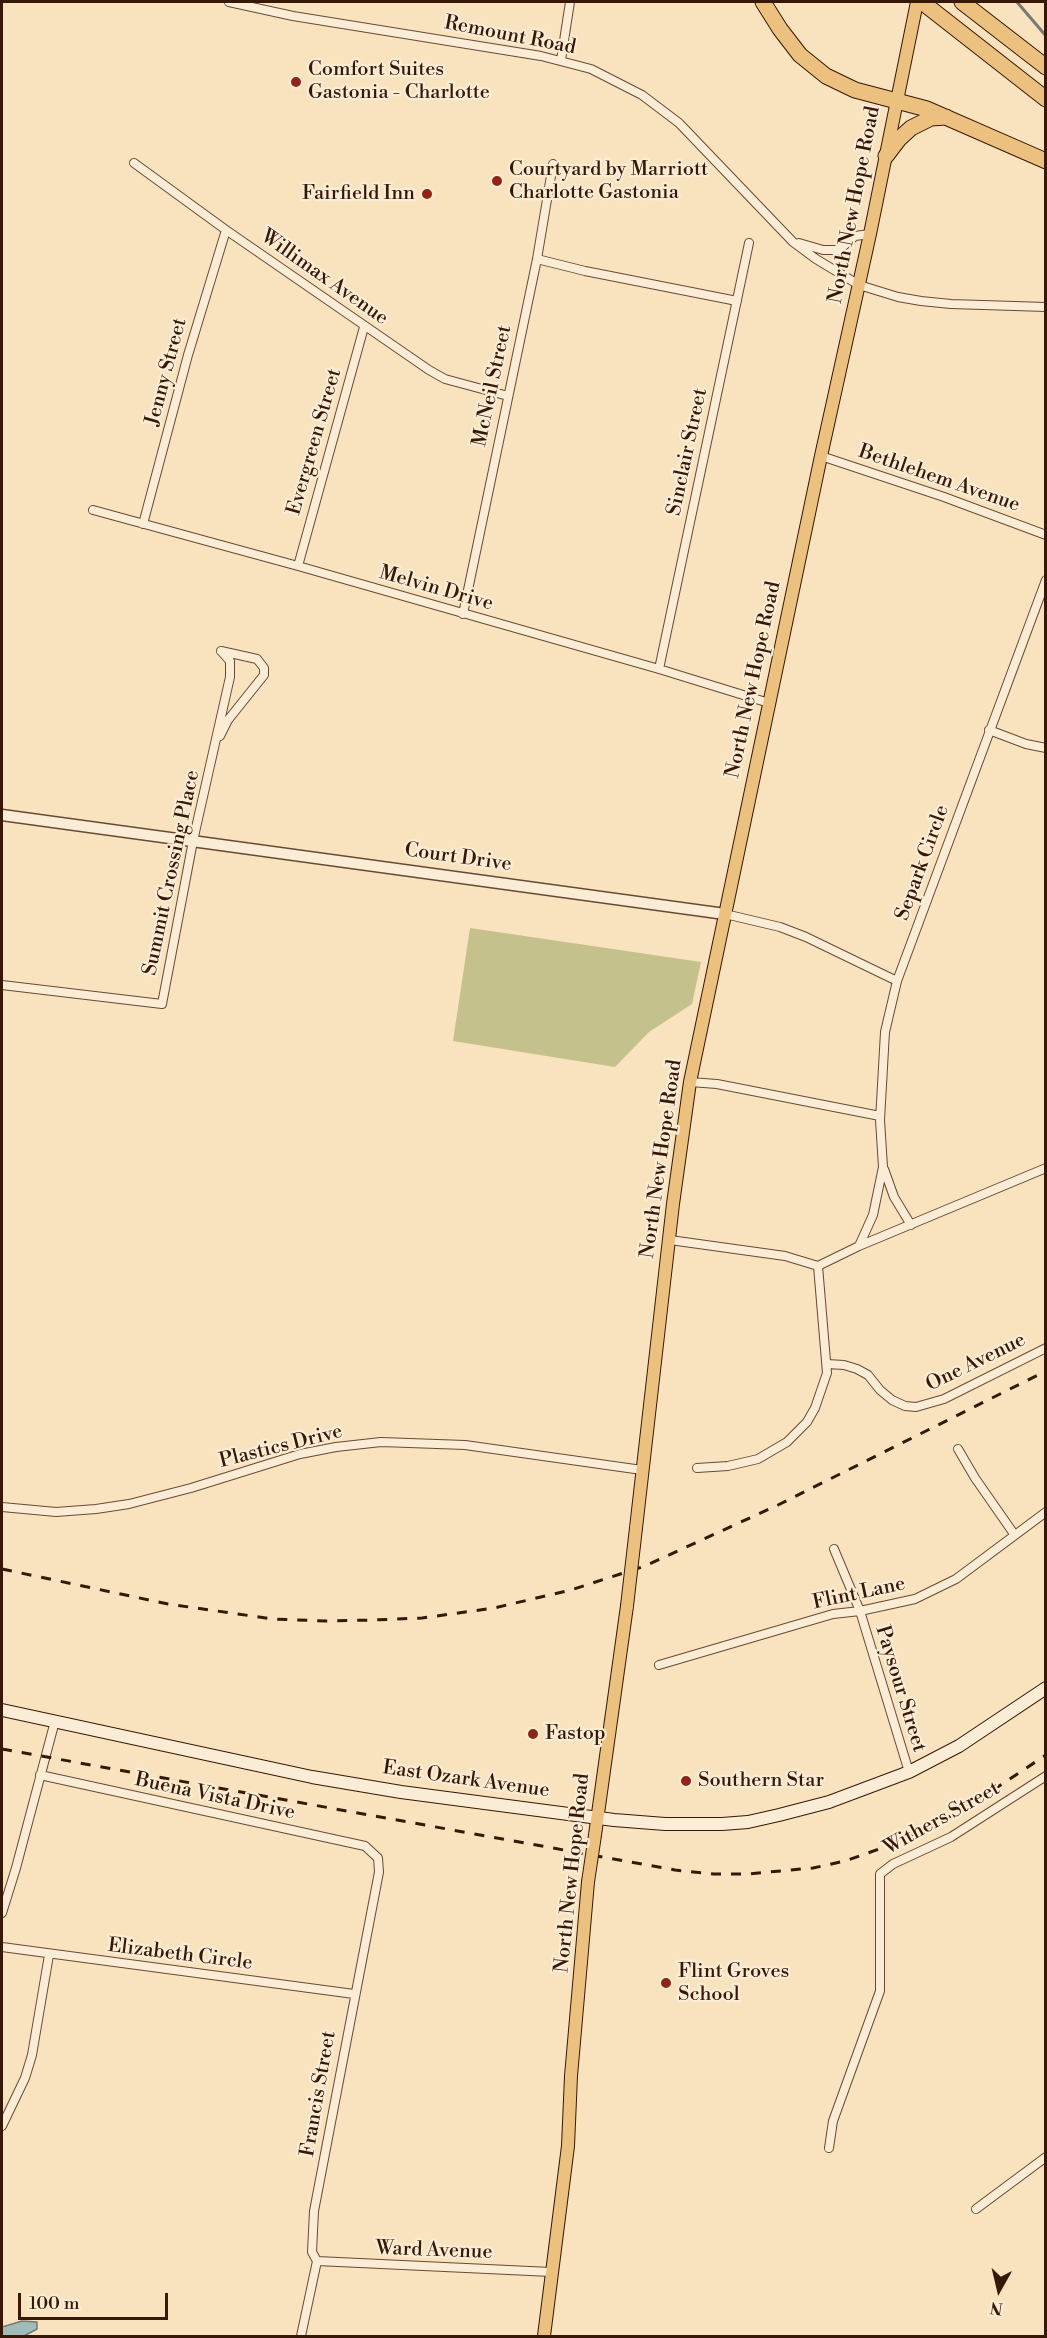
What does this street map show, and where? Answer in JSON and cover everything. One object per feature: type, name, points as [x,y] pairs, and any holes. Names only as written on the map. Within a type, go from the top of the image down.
[{"type":"highway","points":[[763,2],[789,42],[812,67],[855,90],[912,104],[1046,160]]},
{"type":"highway","points":[[922,2],[1046,99]]},
{"type":"highway","points":[[962,2],[1046,67]]},
{"type":"highway","points":[[886,156],[898,139],[911,128],[932,118],[946,117]]},
{"type":"main road","name":"North New Hope Road","points":[[544,2337],[568,2146],[571,2076],[588,1882],[627,1606],[690,1082],[917,2]]},
{"type":"main road","name":"East Ozark Avenue","points":[[2,1710],[343,1783],[597,1818],[665,1824],[748,1822],[829,1802],[909,1772],[968,1740],[1046,1688]]},
{"type":"street","name":"Remount Road","points":[[229,2],[293,16],[561,60],[608,77],[642,95],[679,123],[793,242],[859,285],[898,297],[921,301],[1046,307]]},
{"type":"street","points":[[561,60],[570,2]]},
{"type":"street","name":"Willimax Avenue","points":[[134,163],[364,327],[445,379],[508,396]]},
{"type":"street","name":"McNeil Street","points":[[463,614],[537,259],[553,164]]},
{"type":"street","name":"Jenny Street","points":[[143,524],[188,356],[226,230]]},
{"type":"street","points":[[793,242],[823,250],[839,250],[855,236],[870,234]]},
{"type":"street","name":"Sinclair Street","points":[[659,669],[749,243]]},
{"type":"street","points":[[537,259],[585,272],[737,301]]},
{"type":"street","name":"Evergreen Street","points":[[298,566],[364,327]]},
{"type":"street","name":"Bethlehem Avenue","points":[[821,456],[944,497],[1046,535]]},
{"type":"street","name":"Melvin Drive","points":[[93,510],[659,669],[769,704]]},
{"type":"street","name":"Separk Circle","points":[[859,1246],[873,1215],[883,1167],[880,1116],[881,1075],[885,1032],[897,981],[1046,580]]},
{"type":"street","name":"Summit Crossing Place","points":[[2,985],[162,1004],[193,841],[230,677],[230,661],[221,651],[257,659],[264,668],[264,675],[228,720],[215,748]]},
{"type":"street","points":[[989,730],[1026,744],[1046,748]]},
{"type":"street","name":"Court Drive","points":[[2,814],[725,914],[798,934],[897,981]]},
{"type":"street","points":[[690,1082],[717,1084],[880,1116]]},
{"type":"street","name":"Separk Circle","points":[[883,1167],[894,1197],[911,1225]]},
{"type":"street","points":[[670,1240],[785,1256],[818,1266],[859,1246],[1046,1168]]},
{"type":"street","points":[[697,1468],[742,1464],[758,1459],[787,1442],[807,1422],[824,1384],[827,1364],[818,1266]]},
{"type":"street","name":"One Avenue","points":[[827,1364],[844,1365],[857,1369],[868,1375],[892,1400],[905,1406],[916,1407],[944,1399],[1046,1348]]},
{"type":"street","name":"Plastics Drive","points":[[2,1507],[56,1512],[129,1504],[191,1488],[300,1454],[381,1442],[465,1445],[642,1470]]},
{"type":"street","points":[[958,1449],[1014,1534]]},
{"type":"street","name":"Flint Lane","points":[[659,1665],[833,1614],[892,1606],[932,1593],[956,1579],[1046,1512]]},
{"type":"street","name":"Paysour Street","points":[[834,1549],[860,1611],[909,1772]]},
{"type":"street","points":[[2,1913],[55,1721]]},
{"type":"street","name":"Buena Vista Drive","points":[[40,1775],[365,1846],[378,1858]]},
{"type":"street","name":"Withers Street","points":[[829,2148],[833,2121],[880,1991],[880,1874],[893,1864],[951,1837],[1046,1776]]},
{"type":"street","name":"Francis Street","points":[[301,2337],[317,2261],[312,2252],[314,2211],[379,1872],[378,1858]]},
{"type":"street","name":"Elizabeth Circle","points":[[2,1947],[354,1994]]},
{"type":"street","points":[[2,2126],[25,2078],[32,2055],[49,1955]]},
{"type":"street","points":[[976,2209],[1046,2157]]},
{"type":"street","name":"Ward Avenue","points":[[317,2261],[551,2272]]},
{"type":"shaded area","points":[[470,928],[701,962],[692,1004],[649,1032],[615,1067],[453,1041]]},
{"type":"water","points":[[22,2321],[37,2322],[37,2329],[24,2336],[2,2336],[2,2327]]},
{"type":"waterway","points":[[1017,2],[1046,36]]},
{"type":"railway","points":[[2,1569],[168,1604],[273,1619],[326,1621],[422,1618],[494,1608],[571,1590],[645,1566],[778,1505],[1046,1371]]},
{"type":"railway","points":[[2,1749],[675,1870],[714,1874],[747,1874],[813,1868],[845,1861],[902,1841],[961,1811],[1046,1755]]},
{"type":"place","name":"Comfort Suites Gastonia - Charlotte","points":[[296,82]]},
{"type":"place","name":"Courtyard by Marriott Charlotte Gastonia","points":[[497,181]]},
{"type":"place","name":"Fairfield Inn","points":[[427,194]]},
{"type":"place","name":"Fastop","points":[[533,1734]]},
{"type":"place","name":"Southern Star","points":[[686,1781]]},
{"type":"place","name":"Flint Groves School","points":[[666,1983]]}]
